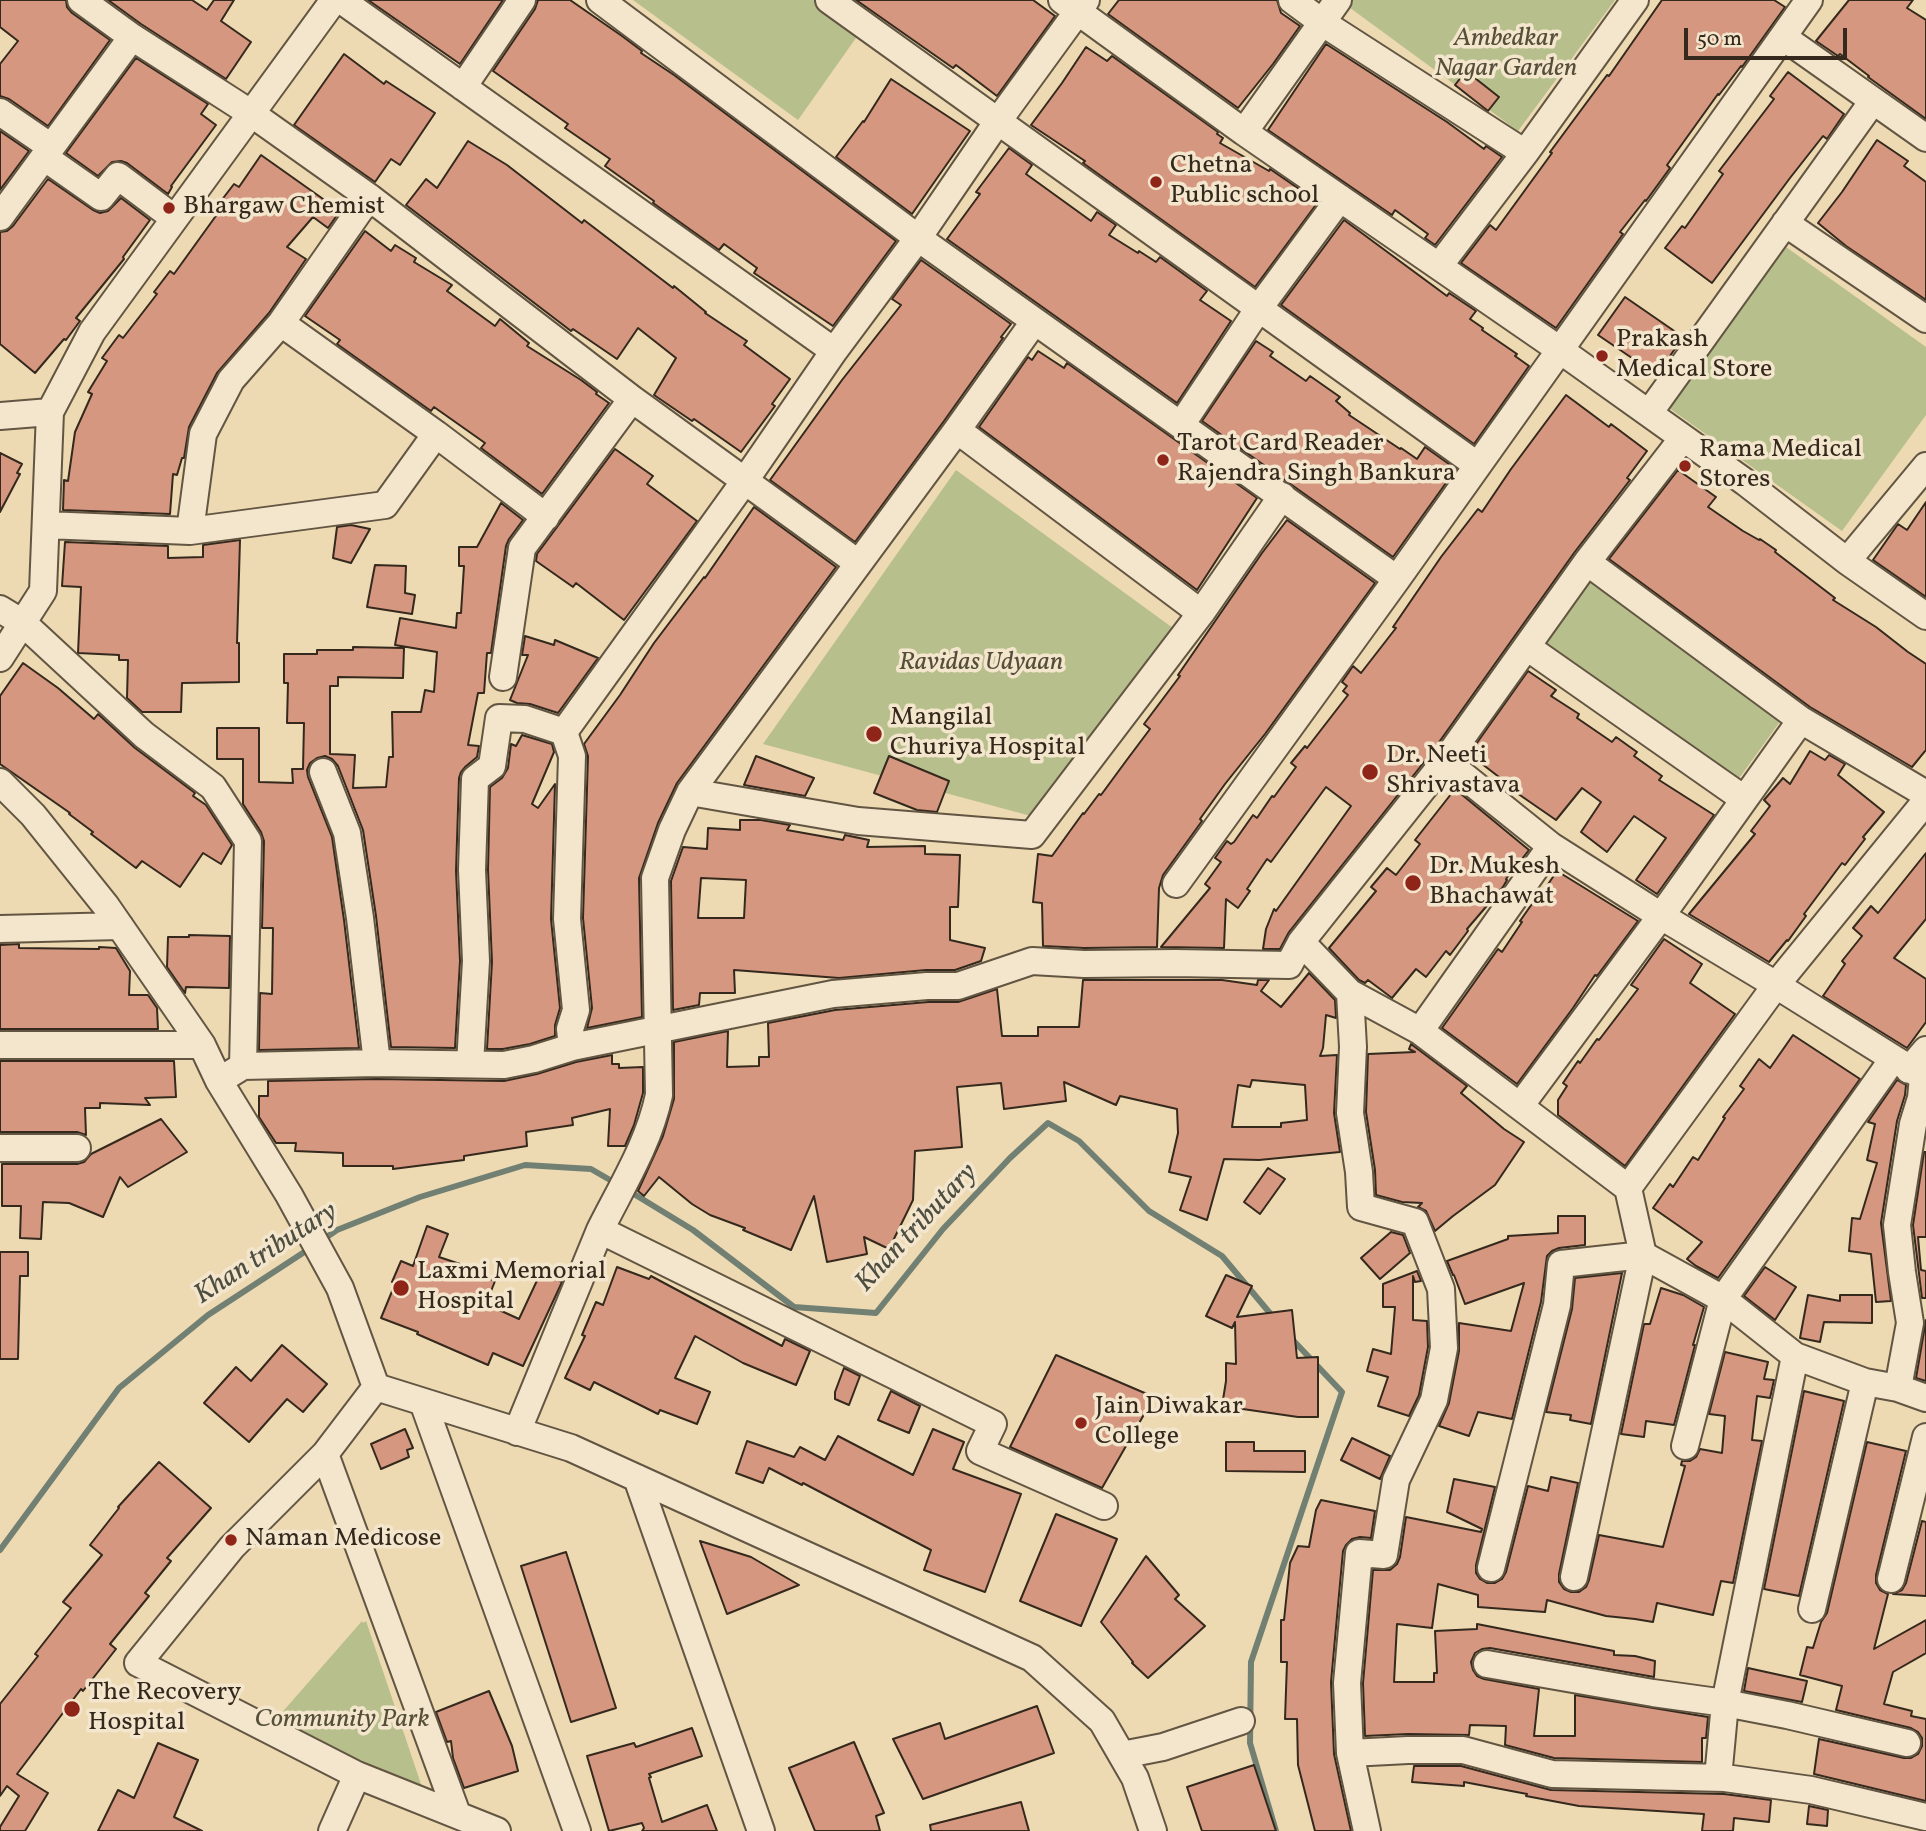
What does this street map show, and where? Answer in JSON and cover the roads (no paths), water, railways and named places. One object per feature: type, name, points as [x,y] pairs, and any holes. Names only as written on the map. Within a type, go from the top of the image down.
[{"type":"street","points":[[81,0],[132,37],[252,114],[369,197],[632,399],[858,564]]},
{"type":"street","points":[[0,657],[43,591],[50,412],[92,332],[334,0]]},
{"type":"street","points":[[341,0],[834,351]]},
{"type":"street","points":[[463,88],[522,0]]},
{"type":"street","points":[[600,0],[918,238],[1398,579]]},
{"type":"street","points":[[829,0],[1477,465]]},
{"type":"street","points":[[1292,0],[1322,23],[1525,153]]},
{"type":"street","points":[[1244,132],[1338,0]]},
{"type":"street","points":[[1439,266],[1525,153],[1635,0]]},
{"type":"street","points":[[1176,884],[1398,579],[1810,0]]},
{"type":"street","points":[[564,732],[744,482],[834,351],[918,238],[1075,4],[1244,132],[1649,413],[1745,482],[1847,561],[1926,616]]},
{"type":"street","points":[[0,217],[132,37]]},
{"type":"street","points":[[1783,37],[1926,138]]},
{"type":"street","points":[[1649,413],[1873,101]]},
{"type":"street","points":[[0,112],[101,197],[118,176],[174,218]]},
{"type":"street","points":[[190,531],[203,434],[231,380],[281,323],[369,197]]},
{"type":"street","points":[[1181,425],[1259,308],[1340,198]]},
{"type":"street","points":[[1785,223],[1926,319]]},
{"type":"street","points":[[517,1432],[604,1222],[655,1112],[659,1095],[655,878],[672,830],[690,792],[1034,322]]},
{"type":"street","points":[[281,323],[546,517]]},
{"type":"street","points":[[503,677],[522,548],[632,399]]},
{"type":"street","points":[[0,416],[50,412]]},
{"type":"street","points":[[957,430],[1200,613]]},
{"type":"street","points":[[46,525],[190,531],[385,505],[436,435]]},
{"type":"street","points":[[219,1081],[243,1066],[377,1063],[504,1065],[572,1047],[833,995],[927,986],[958,986],[1032,961],[1084,964],[1289,965],[1301,942],[1446,761],[1587,562],[1683,438]]},
{"type":"street","points":[[1847,561],[1926,467]]},
{"type":"street","points":[[690,792],[858,821],[1032,835],[1200,613],[1282,496]]},
{"type":"street","points":[[1587,562],[1801,720],[1926,794]]},
{"type":"street","points":[[0,609],[23,623],[144,735],[213,787],[248,841],[243,1066]]},
{"type":"street","points":[[1527,647],[1744,799]]},
{"type":"street","points":[[470,1064],[475,961],[472,870],[475,779],[492,766],[499,718],[524,719],[564,732]]},
{"type":"street","points":[[1520,1106],[1661,916],[1801,720]]},
{"type":"street","points":[[564,732],[572,756],[567,919],[576,1010],[570,1029],[572,1047]]},
{"type":"street","points":[[1446,761],[1551,846],[1776,985],[1909,1060],[1923,1077],[1897,1225],[1910,1323],[1898,1388]]},
{"type":"street","points":[[323,772],[347,833],[377,1063]]},
{"type":"street","points":[[0,782],[33,815],[120,926],[202,1045],[219,1081],[289,1195],[340,1287],[376,1387]]},
{"type":"street","points":[[1628,1188],[1776,985],[1926,801]]},
{"type":"street","points":[[1420,1031],[1551,846]]},
{"type":"street","points":[[0,929],[120,926]]},
{"type":"street","points":[[1301,942],[1350,993],[1420,1031],[1628,1188],[1643,1255],[1574,1577]]},
{"type":"street","points":[[1350,993],[1353,1047],[1350,1113],[1361,1207],[1415,1222],[1441,1289],[1444,1348],[1434,1400],[1396,1480],[1384,1555],[1359,1553],[1347,1683],[1350,1753],[1367,1831]]},
{"type":"street","points":[[0,1045],[202,1045]]},
{"type":"street","points":[[1685,1446],[1723,1299],[1909,1060]]},
{"type":"street","points":[[0,1148],[77,1148]]},
{"type":"street","points":[[604,1222],[993,1424],[980,1451],[1104,1506]]},
{"type":"street","points":[[1491,1568],[1557,1305],[1561,1264],[1643,1255],[1723,1299],[1795,1356],[1865,1382],[1898,1388],[1926,1398]]},
{"type":"street","points":[[1718,1778],[1725,1703],[1795,1356]]},
{"type":"street","points":[[1812,1609],[1865,1382]]},
{"type":"street","points":[[376,1387],[571,1448],[1032,1658],[1102,1721],[1135,1778],[1153,1831]]},
{"type":"street","points":[[376,1387],[325,1454],[232,1547],[138,1663],[357,1775],[497,1831]]},
{"type":"street","points":[[423,1402],[577,1831]]},
{"type":"street","points":[[1891,1579],[1926,1437]]},
{"type":"street","points":[[325,1454],[457,1814]]},
{"type":"street","points":[[637,1478],[761,1831]]},
{"type":"street","points":[[1487,1664],[1725,1703],[1907,1743]]},
{"type":"street","points":[[1122,1755],[1163,1747],[1241,1721]]},
{"type":"street","points":[[1350,1753],[1463,1750],[1552,1774],[1718,1778],[1811,1790],[1926,1817]]},
{"type":"street","points":[[332,1831],[357,1775]]},
{"type":"waterway","name":"Khan tributary","points":[[629,1191],[693,1230],[794,1307],[876,1313],[943,1229],[1010,1158],[1048,1123],[1079,1141],[1149,1211],[1222,1256],[1274,1318]]},
{"type":"waterway","name":"Khan tributary","points":[[321,1241],[337,1230],[420,1197],[525,1165],[591,1169],[617,1184]]},
{"type":"waterway","name":"Khan tributary","points":[[0,1550],[119,1388],[208,1315],[312,1247]]},
{"type":"waterway","name":"Khan tributary","points":[[1276,1831],[1250,1743],[1251,1662],[1342,1392],[1290,1337]]},
{"type":"place","name":"Chetna Public school","points":[[1156,182]]},
{"type":"place","name":"Bhargaw Chemist","points":[[169,208]]},
{"type":"place","name":"Prakash Medical Store","points":[[1602,356]]},
{"type":"place","name":"Tarot Card Reader Rajendra Singh Bankura","points":[[1163,460]]},
{"type":"place","name":"Rama Medical Stores","points":[[1685,466]]},
{"type":"place","name":"Mangilal Churiya Hospital","points":[[874,734]]},
{"type":"place","name":"Dr. Neeti Shrivastava","points":[[1370,772]]},
{"type":"place","name":"Dr. Mukesh Bhachawat","points":[[1413,883]]},
{"type":"place","name":"Laxmi Memorial Hospital","points":[[401,1288]]},
{"type":"place","name":"Jain Diwakar College","points":[[1081,1423]]},
{"type":"place","name":"Naman Medicose","points":[[231,1540]]},
{"type":"place","name":"The Recovery Hospital","points":[[72,1709]]},
{"type":"park label","name":"Ambedkar Nagar Garden","points":[[1506,55]]},
{"type":"park label","name":"Ravidas Udyaan","points":[[981,664]]},
{"type":"park label","name":"Community Park","points":[[342,1721]]}]
